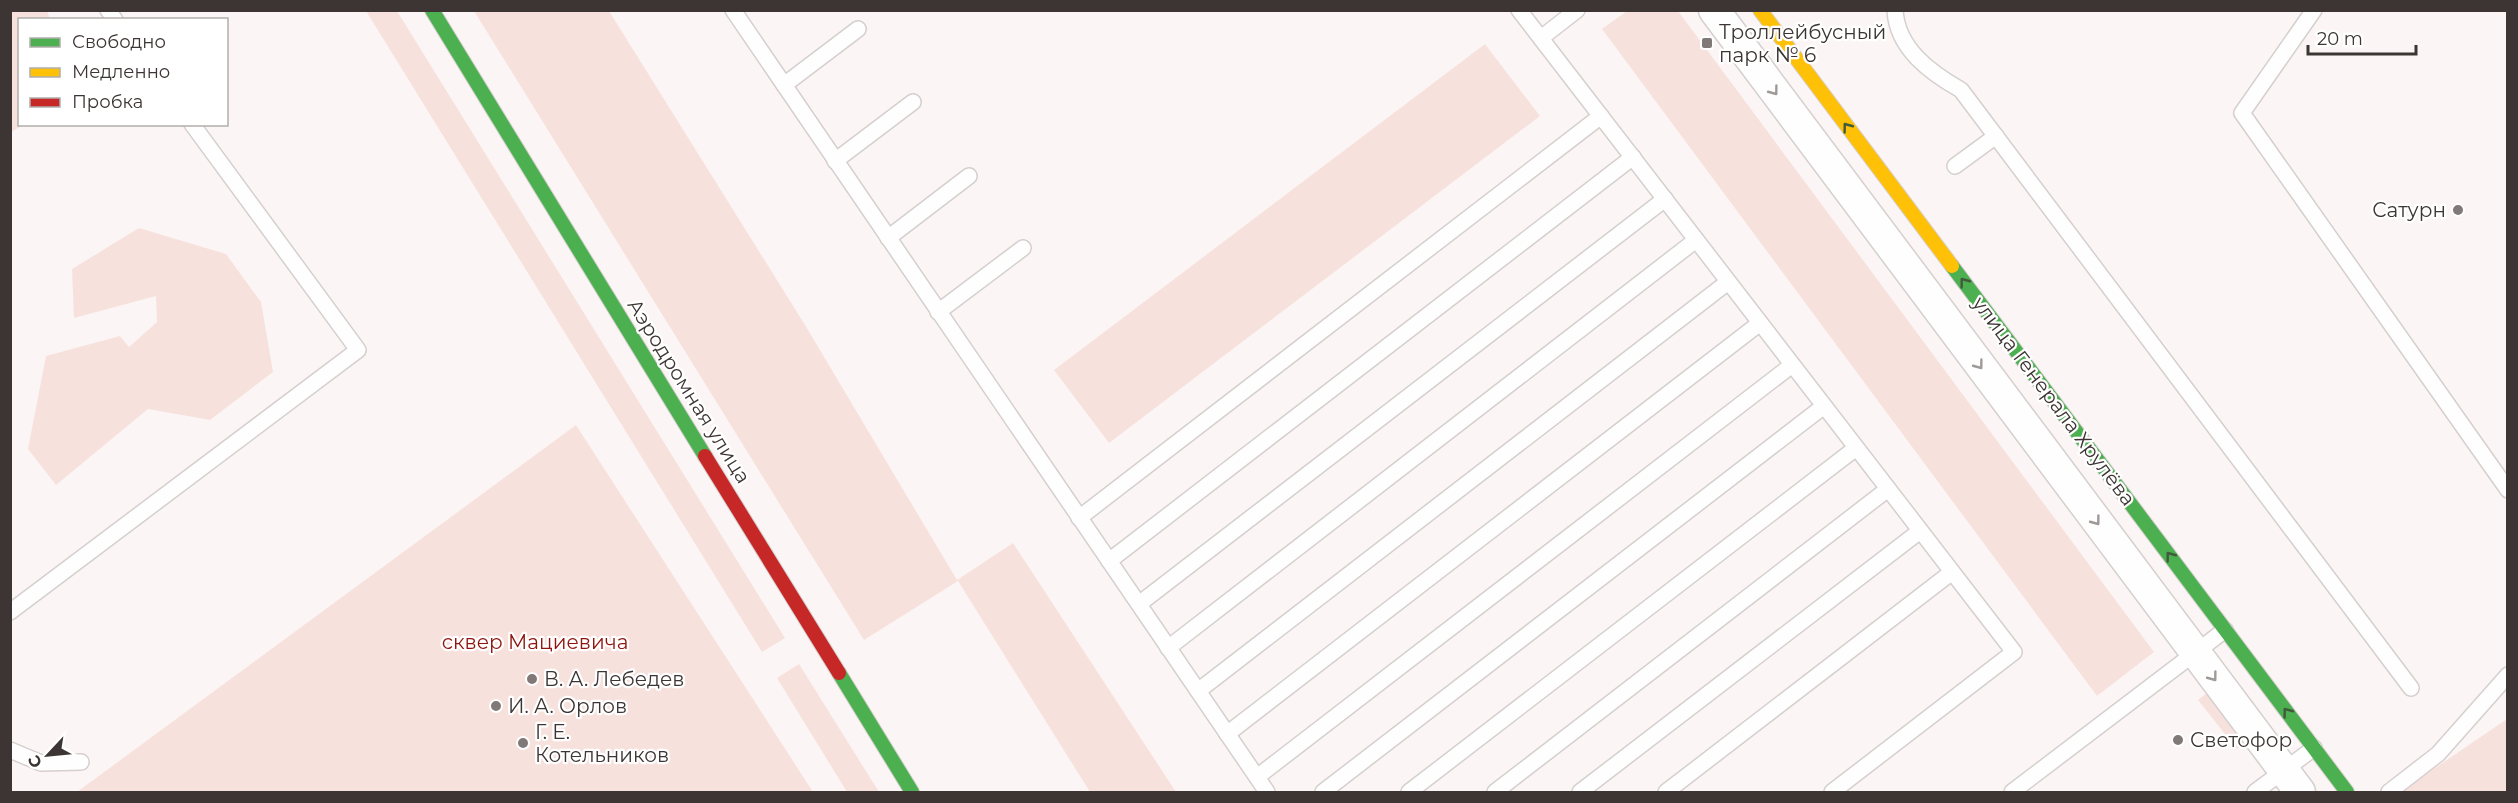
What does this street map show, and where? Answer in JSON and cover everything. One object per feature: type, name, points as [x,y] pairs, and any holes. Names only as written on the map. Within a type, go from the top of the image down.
[{"type":"street","name":"Аэродромная улица","points":[[432,10],[912,792]]},
{"type":"street","name":"улица Генерала Хрулёва","points":[[1714,10],[2292,782]]},
{"type":"street","name":"улица Генерала Хрулёва","points":[[1760,10],[2347,792]]},
{"type":"lane","points":[[733,10],[1267,792]]},
{"type":"lane","points":[[1520,10],[2013,652],[1832,792]]},
{"type":"lane","points":[[1541,38],[1577,10]]},
{"type":"lane","points":[[1895,10],[1895,20],[1906,44],[1923,65],[1961,90],[2411,687]]},
{"type":"lane","points":[[2314,10],[2242,113],[2508,490]]},
{"type":"lane","points":[[784,85],[858,29]]},
{"type":"lane","points":[[835,161],[913,102]]},
{"type":"lane","points":[[1079,518],[1601,116]]},
{"type":"lane","points":[[10,612],[358,350],[193,126]]},
{"type":"lane","points":[[1955,166],[1996,136]]},
{"type":"lane","points":[[1109,561],[1633,158]]},
{"type":"lane","points":[[888,238],[969,176]]},
{"type":"lane","points":[[1138,604],[1665,199]]},
{"type":"lane","points":[[1876,227],[1906,204]]},
{"type":"lane","points":[[1168,648],[1696,240]]},
{"type":"lane","points":[[938,312],[1023,248]]},
{"type":"lane","points":[[1198,691],[1728,282]]},
{"type":"lane","points":[[1227,734],[1760,323]]},
{"type":"lane","points":[[1257,777],[1792,365]]},
{"type":"lane","points":[[1323,792],[1824,406]]},
{"type":"lane","points":[[1409,792],[1856,448]]},
{"type":"lane","points":[[1495,792],[1888,489]]},
{"type":"lane","points":[[1580,792],[1920,531]]},
{"type":"lane","points":[[1666,792],[1952,572]]},
{"type":"lane","points":[[2012,792],[2225,630]]},
{"type":"lane","points":[[2389,792],[2438,754],[2508,675]]},
{"type":"lane","points":[[2254,792],[2292,782],[2314,748]]},
{"type":"lane","points":[[10,750],[41,763],[81,762]]},
{"type":"green space","points":[[11,10],[47,11],[50,18],[18,18],[18,126],[22,126],[11,132]]},
{"type":"green space","points":[[366,11],[397,11],[785,638],[762,652]]},
{"type":"green space","points":[[474,11],[609,11],[805,325],[957,580],[1013,543],[1176,792],[1090,792],[958,581],[864,640]]},
{"type":"green space","points":[[1627,11],[1678,11],[2154,652],[2097,696],[1602,29]]},
{"type":"green space","points":[[1485,44],[1540,116],[1109,443],[1054,370]]},
{"type":"green space","points":[[139,228],[226,254],[261,302],[273,372],[210,420],[148,409],[56,485],[28,449],[46,356],[120,336],[129,347],[157,322],[156,296],[74,318],[72,269]]},
{"type":"green space","name":"сквер Мациевича","points":[[576,425],[813,792],[77,792]]},
{"type":"green space","points":[[799,664],[879,792],[847,792],[777,678]]},
{"type":"green space","points":[[2217,685],[2256,734],[2237,749],[2198,700]]},
{"type":"green space","points":[[2507,719],[2507,792],[2400,792]]},
{"type":"traffic: fast","points":[[432,10],[705,456]]},
{"type":"traffic: fast","points":[[1952,266],[2347,792]]},
{"type":"traffic: fast","points":[[839,673],[912,792]]},
{"type":"traffic: slow","points":[[1760,10],[1952,266]]},
{"type":"traffic: jam","points":[[705,456],[839,673]]},
{"type":"place","name":"Троллейбусный парк № 6","points":[[1707,43]]},
{"type":"place","name":"Сатурн","points":[[2458,210]]},
{"type":"place","name":"В. А. Лебедев","points":[[532,679]]},
{"type":"place","name":"И. А. Орлов","points":[[496,706]]},
{"type":"place","name":"Светофор","points":[[2178,740]]},
{"type":"place","name":"Г. Е. Котельников","points":[[523,743]]}]
